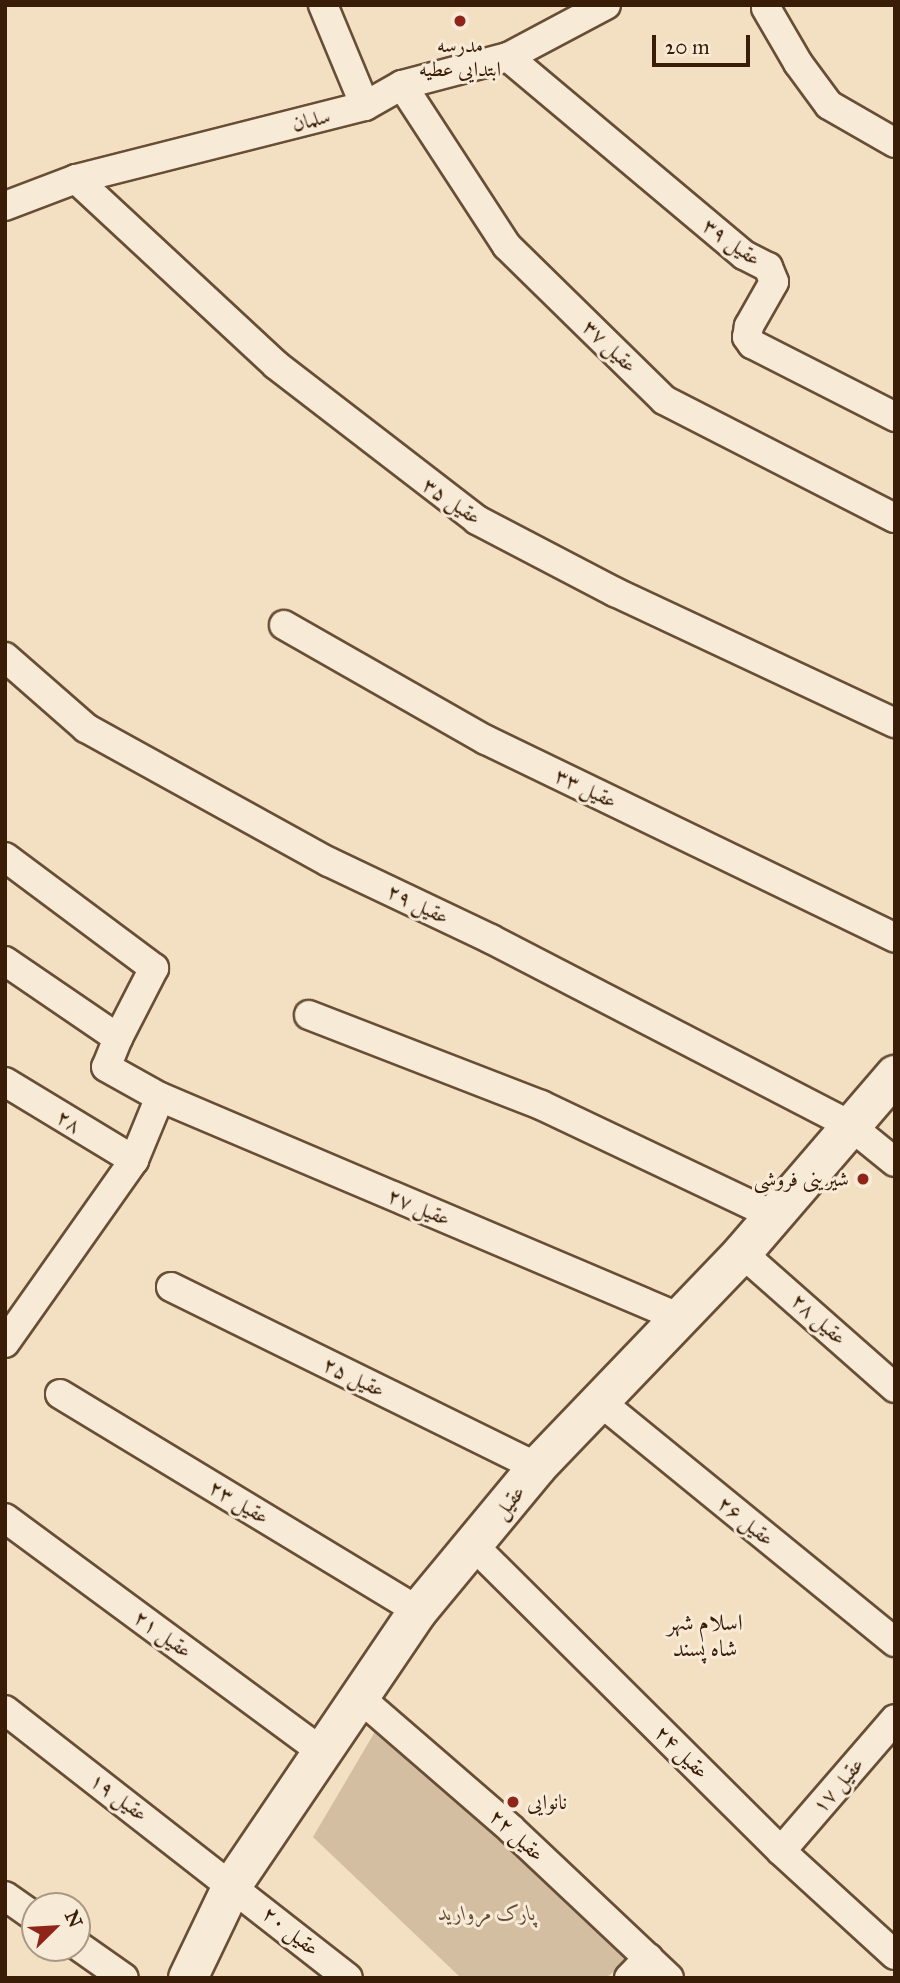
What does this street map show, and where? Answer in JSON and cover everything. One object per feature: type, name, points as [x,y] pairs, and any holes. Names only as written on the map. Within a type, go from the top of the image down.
[{"type":"main road","name":"عقیل","points":[[188,1978],[233,1884],[418,1611],[537,1467],[598,1399],[742,1253],[771,1214],[848,1124],[895,1075]]},
{"type":"street","points":[[323,5],[365,106]]},
{"type":"street","name":"سلمان","points":[[5,206],[76,179],[365,106],[402,85],[508,57],[606,5]]},
{"type":"street","points":[[767,6],[797,63],[830,106],[895,143]]},
{"type":"street","name":"عقیل ۳۹","points":[[508,57],[744,255],[768,268],[774,282],[749,326],[747,337],[752,344],[895,417]]},
{"type":"street","name":"عقیل ۳۷","points":[[402,85],[507,246],[664,400],[895,517]]},
{"type":"street","name":"عقیل ۳۵","points":[[76,179],[276,365],[477,520],[615,592],[895,723]]},
{"type":"street","name":"عقیل ۳۳","points":[[284,625],[486,740],[895,938]]},
{"type":"street","name":"عقیل ۲۹","points":[[5,657],[86,728],[329,862],[491,939],[848,1124],[895,1163]]},
{"type":"street","points":[[5,857],[154,968],[118,1038],[5,961]]},
{"type":"street","points":[[309,1015],[541,1105],[771,1214]]},
{"type":"street","name":"عقیل ۲۷","points":[[118,1038],[106,1067],[160,1097],[678,1317]]},
{"type":"street","name":"۲۸","points":[[5,1082],[134,1160]]},
{"type":"street","points":[[5,1343],[134,1160],[160,1097]]},
{"type":"street","name":"۲۸ عقیل","points":[[742,1253],[895,1388]]},
{"type":"street","name":"عقیل ۲۵","points":[[171,1287],[537,1467]]},
{"type":"street","name":"عقیل ۲۳","points":[[60,1394],[418,1611]]},
{"type":"street","name":"عقیل ۲۶","points":[[598,1399],[895,1642]]},
{"type":"street","name":"عقیل ۲۱","points":[[5,1518],[321,1751]]},
{"type":"street","name":"عقیل ۲۴","points":[[473,1545],[781,1851],[895,1955]]},
{"type":"street","name":"عقیل ۲۲","points":[[360,1698],[511,1829],[638,1968],[669,1978]]},
{"type":"street","name":"عقیل ۱۹","points":[[5,1710],[233,1884]]},
{"type":"street","name":"عقیل ۱۷","points":[[781,1851],[895,1719]]},
{"type":"street","name":"عقیل ۲۰","points":[[233,1884],[348,1978]]},
{"type":"street","points":[[5,1896],[21,1907]]},
{"type":"street","points":[[91,1955],[124,1978]]},
{"type":"green space","name":"پارک مروارید","points":[[376,1730],[632,1956],[606,1978],[461,1978],[313,1837]]},
{"type":"place","name":"مدرسه ابتدایی عطیه","points":[[460,21]]},
{"type":"place","name":"شیرینی فروشی","points":[[863,1179]]},
{"type":"place","name":"نانوایی","points":[[513,1802]]},
{"type":"district","name":"اسلام شهر شاه پسند","points":[[705,1635]]}]
